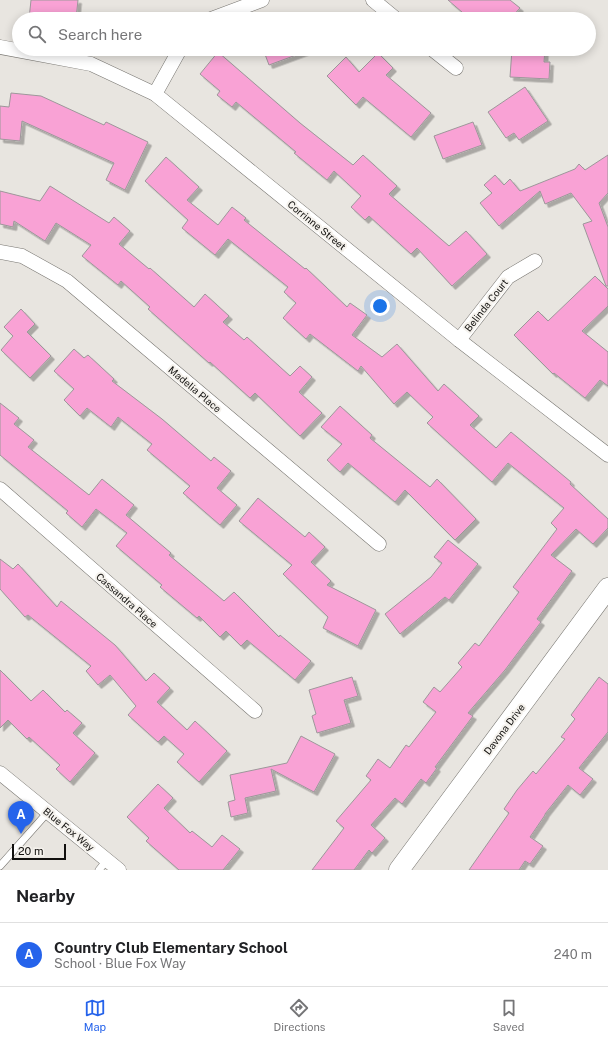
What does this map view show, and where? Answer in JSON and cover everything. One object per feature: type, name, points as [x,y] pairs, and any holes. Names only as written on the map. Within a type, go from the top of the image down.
[{"type":"street","points":[[230,12],[262,0]]},
{"type":"street","points":[[372,0],[387,12]]},
{"type":"street","name":"Corrinne Street","points":[[0,47],[12,49]]},
{"type":"street","name":"Corrinne Street","points":[[48,56],[91,64],[155,94],[459,340],[608,456]]},
{"type":"street","points":[[155,94],[176,56]]},
{"type":"street","points":[[441,56],[456,68]]},
{"type":"street","name":"Madelia Place","points":[[0,252],[22,256],[67,281],[379,544]]},
{"type":"street","name":"Belinda Court","points":[[459,340],[508,277],[535,261]]},
{"type":"street","name":"Cassandra Place","points":[[0,489],[255,711]]},
{"type":"street","name":"Davona Drive","points":[[399,870],[608,588]]},
{"type":"street","name":"Blue Fox Way","points":[[0,773],[48,812],[103,865],[119,870]]},
{"type":"lane","points":[[0,866],[48,812]]},
{"type":"building","points":[[31,0],[78,0],[77,12],[30,12]]},
{"type":"building","points":[[448,0],[510,0],[520,8],[516,12],[462,12]]},
{"type":"building","points":[[215,56],[223,56],[300,123],[353,165],[363,155],[397,186],[389,194],[449,246],[466,231],[487,254],[452,286],[417,248],[411,254],[369,216],[365,220],[351,207],[361,196],[334,171],[327,180],[236,102],[232,107],[217,95],[220,91],[200,74]]},
{"type":"building","points":[[266,56],[293,56],[269,65]]},
{"type":"building","points":[[375,56],[381,56],[393,68],[386,75],[431,113],[411,137],[363,97],[356,105],[327,76],[346,57],[359,72]]},
{"type":"building","points":[[512,56],[544,56],[544,62],[550,62],[549,79],[510,77]]},
{"type":"building","points":[[525,87],[548,121],[519,140],[514,133],[506,138],[488,112]]},
{"type":"building","points":[[11,93],[41,96],[104,125],[106,122],[148,142],[125,190],[106,180],[114,163],[22,121],[20,141],[0,139],[0,106],[9,107]]},
{"type":"building","points":[[473,122],[482,145],[443,159],[434,136]]},
{"type":"building","points":[[608,155],[608,193],[599,203],[608,227],[608,286],[606,286],[583,224],[592,221],[571,193],[545,204],[540,191],[499,226],[480,203],[492,193],[484,185],[495,175],[504,185],[510,179],[520,191],[575,169],[579,164],[585,170]]},
{"type":"building","points":[[166,157],[199,187],[187,200],[218,225],[232,207],[246,218],[244,220],[305,269],[306,268],[347,307],[350,303],[367,315],[352,335],[382,357],[397,344],[438,391],[444,384],[479,416],[470,425],[496,448],[511,432],[571,482],[570,484],[608,519],[608,528],[593,544],[576,529],[551,555],[572,571],[537,619],[541,622],[505,670],[468,713],[473,716],[435,767],[437,768],[426,783],[421,779],[402,804],[395,798],[371,825],[385,838],[372,853],[369,850],[354,870],[312,870],[344,828],[336,821],[371,780],[366,776],[378,759],[390,768],[406,745],[409,747],[436,712],[423,702],[434,687],[440,692],[462,667],[458,663],[475,643],[479,646],[519,592],[513,587],[557,529],[551,523],[564,508],[508,463],[492,482],[427,423],[433,417],[407,392],[394,404],[361,366],[358,371],[310,334],[306,339],[283,318],[296,303],[284,292],[288,287],[228,239],[215,255],[182,228],[188,220],[145,181]]},
{"type":"building","points":[[50,186],[109,223],[114,217],[130,231],[119,244],[149,269],[150,268],[194,307],[205,294],[229,316],[223,322],[244,340],[247,337],[290,376],[300,366],[312,377],[299,392],[322,413],[300,436],[255,393],[250,398],[210,362],[209,363],[148,309],[150,307],[121,281],[118,285],[82,256],[91,245],[56,223],[45,241],[14,221],[13,227],[0,224],[0,191],[40,201]]},
{"type":"building","points":[[595,276],[608,289],[608,306],[582,331],[608,352],[608,386],[600,380],[585,398],[554,373],[553,374],[514,335],[538,311],[548,321]]},
{"type":"building","points":[[21,309],[35,324],[27,332],[51,356],[30,378],[1,350],[13,336],[4,327]]},
{"type":"building","points":[[74,349],[84,358],[88,355],[114,379],[112,381],[162,419],[211,461],[214,457],[231,471],[217,488],[237,505],[220,525],[183,493],[190,486],[147,450],[152,444],[118,417],[111,427],[87,408],[80,416],[64,400],[74,389],[54,371]]},
{"type":"building","points":[[0,403],[19,418],[14,424],[34,440],[28,447],[89,495],[102,479],[134,505],[126,515],[171,553],[169,555],[224,601],[234,592],[279,637],[280,635],[311,661],[295,680],[247,640],[241,646],[226,631],[220,637],[199,616],[197,618],[160,587],[162,585],[116,546],[127,533],[96,509],[82,527],[66,513],[68,511],[0,455]]},
{"type":"building","points":[[340,406],[372,435],[370,438],[430,487],[437,479],[476,519],[455,540],[405,490],[395,502],[348,463],[340,472],[327,460],[342,444],[321,427]]},
{"type":"building","points":[[258,498],[305,537],[309,532],[325,547],[311,562],[331,581],[327,585],[376,610],[358,646],[323,628],[328,617],[283,574],[292,565],[239,521]]},
{"type":"building","points":[[448,540],[478,564],[449,600],[445,597],[400,634],[385,614],[431,577],[442,563],[434,557]]},
{"type":"building","points":[[0,559],[13,569],[18,564],[57,607],[61,601],[115,645],[146,681],[154,673],[170,688],[157,702],[187,730],[195,721],[227,751],[199,782],[177,762],[184,754],[164,736],[158,742],[128,715],[136,706],[110,675],[98,685],[86,671],[91,666],[28,615],[25,617],[0,589]]},
{"type":"building","points":[[0,670],[31,701],[43,690],[65,712],[67,710],[82,723],[73,733],[95,753],[70,782],[56,769],[60,765],[29,737],[27,739],[8,720],[0,728]]},
{"type":"building","points":[[352,677],[358,696],[344,700],[351,723],[317,733],[312,716],[316,714],[309,690]]},
{"type":"building","points":[[599,677],[608,684],[608,732],[579,768],[593,779],[580,795],[568,785],[545,814],[530,837],[543,846],[530,864],[525,861],[519,870],[469,870],[509,813],[504,809],[517,790],[533,771],[536,774],[565,739],[561,737],[575,719],[571,715]]},
{"type":"building","points":[[301,736],[335,754],[314,792],[271,769],[276,791],[245,798],[248,813],[231,817],[228,802],[235,800],[230,775],[287,763]]},
{"type":"building","points":[[158,784],[173,798],[164,808],[190,833],[192,831],[212,847],[222,835],[240,849],[223,870],[179,870],[146,841],[149,838],[127,817]]},
{"type":"place","name":"Country Club Elementary School","points":[[21,834]]}]
